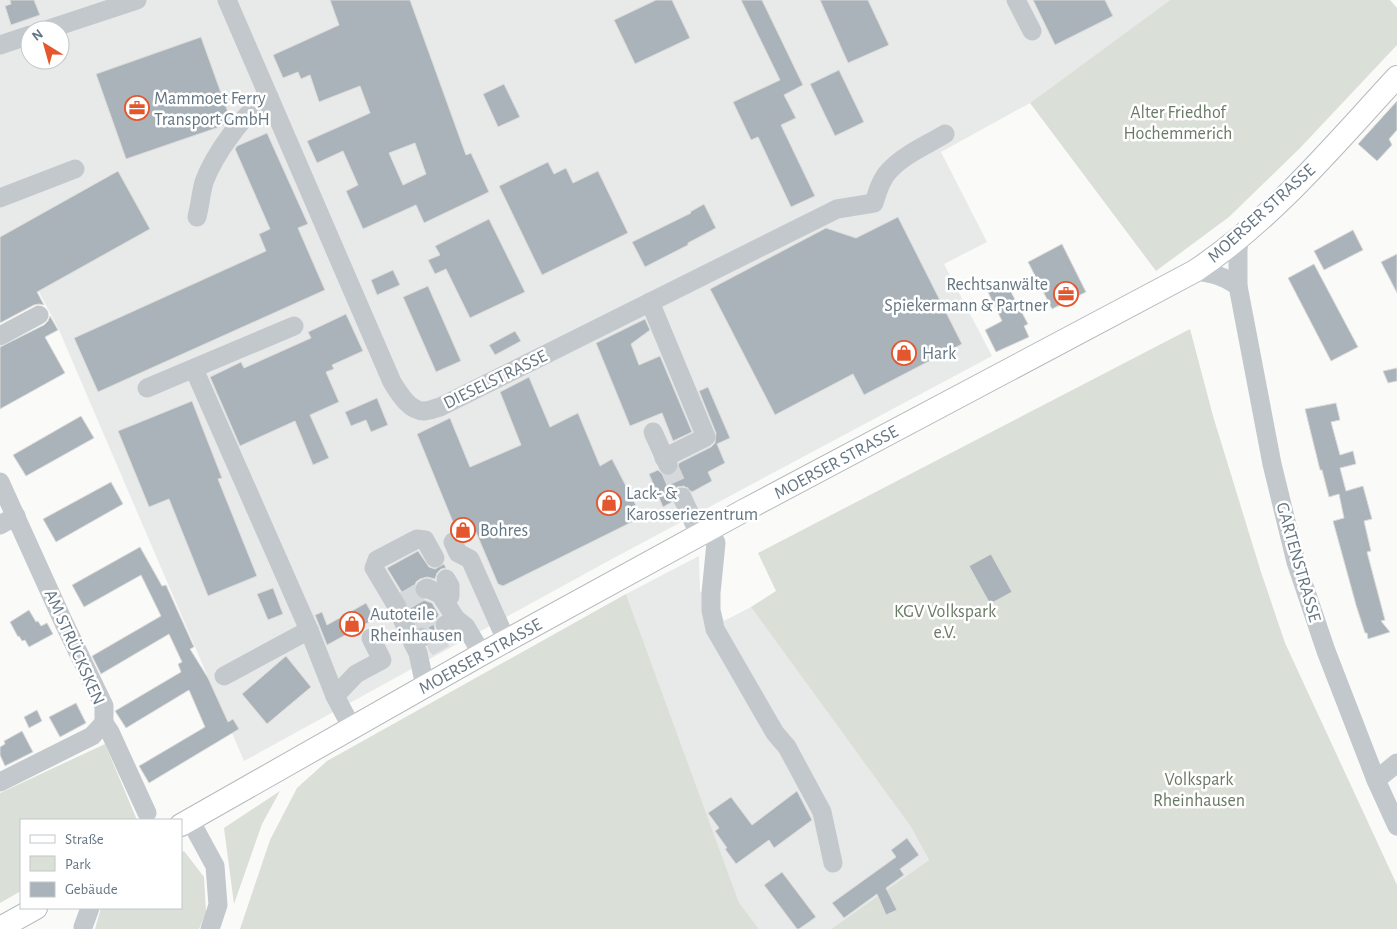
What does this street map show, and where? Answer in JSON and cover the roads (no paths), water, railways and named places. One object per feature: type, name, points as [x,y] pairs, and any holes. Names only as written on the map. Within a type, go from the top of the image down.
[{"type":"main road","name":"MOERSER STRASSE","points":[[186,822],[506,640],[1195,271],[1219,255],[1240,237],[1327,154],[1397,77]]},
{"type":"main road","points":[[0,928],[34,909]]},
{"type":"street","points":[[70,22],[137,0]]},
{"type":"street","name":"DIESELSTRASSE","points":[[227,0],[392,382],[400,395],[410,405],[423,411],[440,407],[837,209],[874,203],[878,190],[888,172],[906,157],[945,134]]},
{"type":"street","points":[[1016,0],[1032,31]]},
{"type":"street","points":[[0,45],[20,38]]},
{"type":"street","points":[[197,217],[204,183],[216,158],[249,112],[269,97]]},
{"type":"street","points":[[0,198],[75,170]]},
{"type":"street","name":"GARTENSTRASSE","points":[[1240,237],[1237,261],[1238,286],[1272,464],[1296,562],[1326,651],[1376,780],[1397,826]]},
{"type":"street","points":[[1195,271],[1219,275],[1238,286]]},
{"type":"street","points":[[650,302],[706,437],[666,461],[653,432]]},
{"type":"street","points":[[0,336],[39,315]]},
{"type":"street","points":[[147,388],[294,326]]},
{"type":"street","points":[[194,369],[335,696],[352,728]]},
{"type":"street","name":"AM STRÜCKSKEN","points":[[0,482],[8,520],[62,621],[104,706],[104,723],[110,732],[147,813]]},
{"type":"street","points":[[682,497],[705,533],[716,544],[710,594],[715,628],[775,733],[787,747],[822,812],[833,863]]},
{"type":"street","points":[[425,686],[409,624],[374,568],[377,560],[417,538],[425,540],[434,558]]},
{"type":"street","points":[[453,542],[458,554],[470,559],[506,640]]},
{"type":"street","points":[[445,608],[482,654]]},
{"type":"street","points":[[224,676],[308,630]]},
{"type":"street","points":[[335,696],[356,674],[382,660],[370,638]]},
{"type":"street","points":[[0,782],[92,736],[104,723]]},
{"type":"street","points":[[1376,780],[1397,763]]},
{"type":"street","points":[[186,822],[215,866],[218,905],[210,929]]},
{"type":"street","points":[[82,927],[90,909]]},
{"type":"tunnel","points":[[668,465],[682,497]]},
{"type":"tunnel","points":[[403,602],[425,589]]},
{"type":"tunnel","points":[[415,624],[438,612]]},
{"type":"tunnel","points":[[428,647],[450,635]]},
{"type":"place","name":"Mammoet Ferry Transport GmbH","points":[[137,108]]},
{"type":"place","name":"Rechtsanwälte Spiekermann & Partner","points":[[1066,294]]},
{"type":"place","name":"Hark","points":[[904,353]]},
{"type":"place","name":"Lack- & Karosseriezentrum","points":[[609,503]]},
{"type":"place","name":"Bohres","points":[[463,530]]},
{"type":"place","name":"Autoteile Rheinhausen","points":[[352,624]]},
{"type":"park label","name":"Alter Friedhof Hochemmerich","points":[[1178,122]]},
{"type":"park label","name":"KGV Volkspark e.V.","points":[[945,621]]},
{"type":"park label","name":"Volkspark Rheinhausen","points":[[1199,790]]}]
